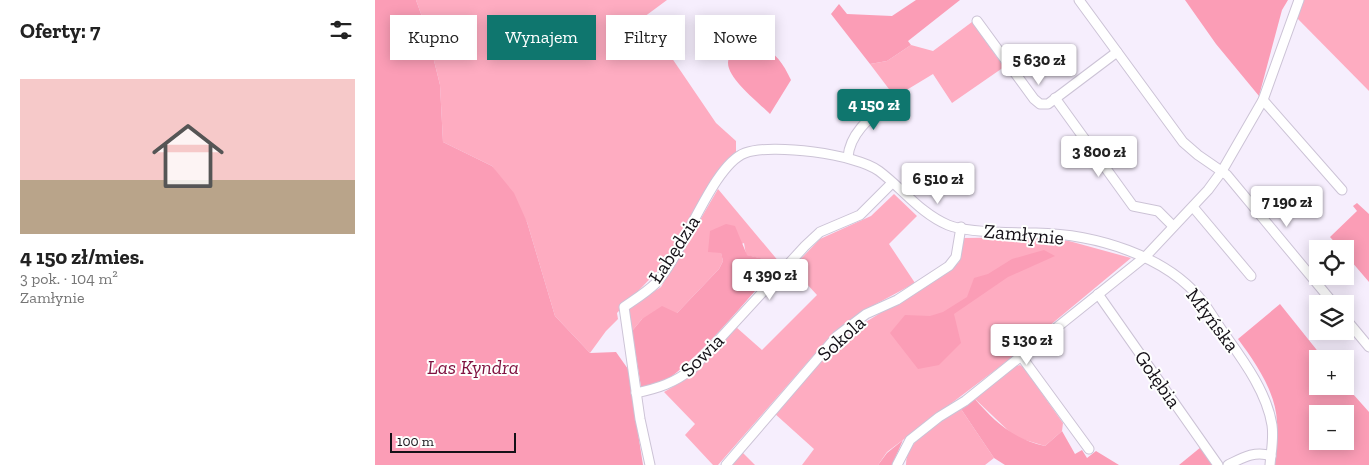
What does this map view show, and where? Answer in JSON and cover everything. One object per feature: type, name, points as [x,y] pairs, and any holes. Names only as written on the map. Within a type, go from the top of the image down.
[{"type":"street","points":[[1079,0],[1183,142],[1227,174],[1327,295]]},
{"type":"street","points":[[897,465],[910,440],[939,417],[965,401],[1146,256],[1193,207],[1222,171],[1263,100],[1299,0]]},
{"type":"street","points":[[977,20],[1034,99],[1040,104],[1047,104],[1117,52]]},
{"type":"street","points":[[1055,98],[1133,206],[1158,211],[1173,226]]},
{"type":"street","points":[[1263,100],[1342,190]]},
{"type":"street","points":[[848,158],[849,146],[866,121],[890,101]]},
{"type":"street","name":"Zamłynie","points":[[743,153],[796,150],[848,158],[877,170],[920,208],[950,226],[1001,233],[1045,234],[1085,239],[1146,256]]},
{"type":"street","name":"Łabędzia","points":[[650,465],[636,393],[624,307],[656,283],[687,236],[709,191],[734,160],[743,153]]},
{"type":"street","name":"Sowia","points":[[636,393],[663,387],[679,379],[692,368],[820,232],[860,215],[892,183]]},
{"type":"street","points":[[1193,207],[1251,276]]},
{"type":"street","name":"Sokola","points":[[726,465],[837,336],[866,314],[897,300],[949,266],[956,257],[961,227]]},
{"type":"street","name":"Młyńska","points":[[1146,256],[1194,292],[1247,364],[1269,414],[1273,447],[1270,461]]},
{"type":"street","name":"Gołębia","points":[[1098,294],[1218,465]]},
{"type":"street","points":[[1354,329],[1369,347]]},
{"type":"street","points":[[1021,356],[1089,449]]},
{"type":"street","points":[[1228,465],[1252,454],[1262,453],[1270,461]]},
{"type":"shaded area","points":[[416,0],[667,0],[647,15],[606,15],[606,60],[673,60],[716,123],[736,141],[736,155],[706,189],[670,258],[617,313],[618,319],[606,331],[590,353],[555,316],[527,222],[492,166],[443,142],[440,85],[434,60],[477,60],[477,15],[421,15]]},
{"type":"shaded area","points":[[1301,0],[1369,0],[1369,91],[1296,17]]},
{"type":"shaded area","points":[[972,22],[1004,67],[952,103],[933,74],[895,97],[870,64],[887,61],[911,45],[933,51]]},
{"type":"shaded area","points":[[718,189],[780,263],[746,255],[744,243],[721,252],[723,261],[719,269],[677,313],[642,319],[632,331],[629,308],[661,287]]},
{"type":"shaded area","points":[[894,194],[917,216],[889,244],[915,283],[865,310],[833,333],[718,465],[713,465],[685,435],[695,424],[664,392],[688,378],[736,327],[762,350],[817,295],[792,268],[820,239],[871,216]]},
{"type":"shaded area","points":[[1029,237],[1069,241],[1131,258],[1002,365],[887,452],[878,465],[802,465],[814,449],[774,413],[819,364],[856,328],[947,272],[959,262],[964,238]]},
{"type":"shaded area","points":[[1020,365],[1063,423],[1062,431],[1045,446],[1015,437],[974,398],[1013,367]]},
{"type":"shaded area","points":[[961,409],[994,458],[985,465],[906,465],[908,455],[918,439],[926,431]]},
{"type":"shaded area","points":[[742,452],[755,465],[732,465]]},
{"type":"green space","name":"Las Kyndra","points":[[375,0],[416,0],[421,15],[390,15],[390,60],[434,60],[440,85],[443,142],[492,166],[514,193],[527,222],[555,316],[590,353],[616,352],[628,369],[643,465],[375,465]]},
{"type":"green space","points":[[916,0],[960,0],[908,41],[911,45],[887,61],[870,64],[831,14],[839,4],[847,14],[892,16]]},
{"type":"green space","points":[[1185,0],[1288,0],[1282,10],[1259,96],[1216,44]]},
{"type":"green space","points":[[775,55],[782,63],[791,80],[770,114],[738,83],[729,69],[728,60],[775,60]]},
{"type":"green space","points":[[1357,203],[1369,214],[1369,282],[1354,264],[1354,240],[1333,240],[1330,237],[1357,211],[1353,206]]},
{"type":"green space","points":[[726,224],[735,226],[747,255],[780,263],[720,330],[687,363],[654,389],[641,387],[632,331],[642,319],[662,306],[677,313],[719,269],[723,261],[721,253],[708,252],[710,231]]},
{"type":"green space","points":[[1044,250],[1055,256],[1008,277],[954,314],[961,343],[939,365],[918,369],[890,333],[905,315],[930,316],[943,312],[967,297],[974,278],[988,274],[1012,259]]},
{"type":"green space","points":[[1280,304],[1317,350],[1309,350],[1309,395],[1354,395],[1369,412],[1369,465],[1275,465],[1276,411],[1269,389],[1258,367],[1238,339]]},
{"type":"green space","points":[[974,398],[997,422],[1023,439],[1045,446],[1062,431],[1075,454],[1082,450],[1087,458],[1096,451],[1119,465],[1005,465],[994,458],[961,409]]},
{"type":"green space","points":[[903,440],[892,465],[878,465],[887,453]]},
{"type":"green space","points":[[1201,447],[1213,465],[1179,465]]}]
